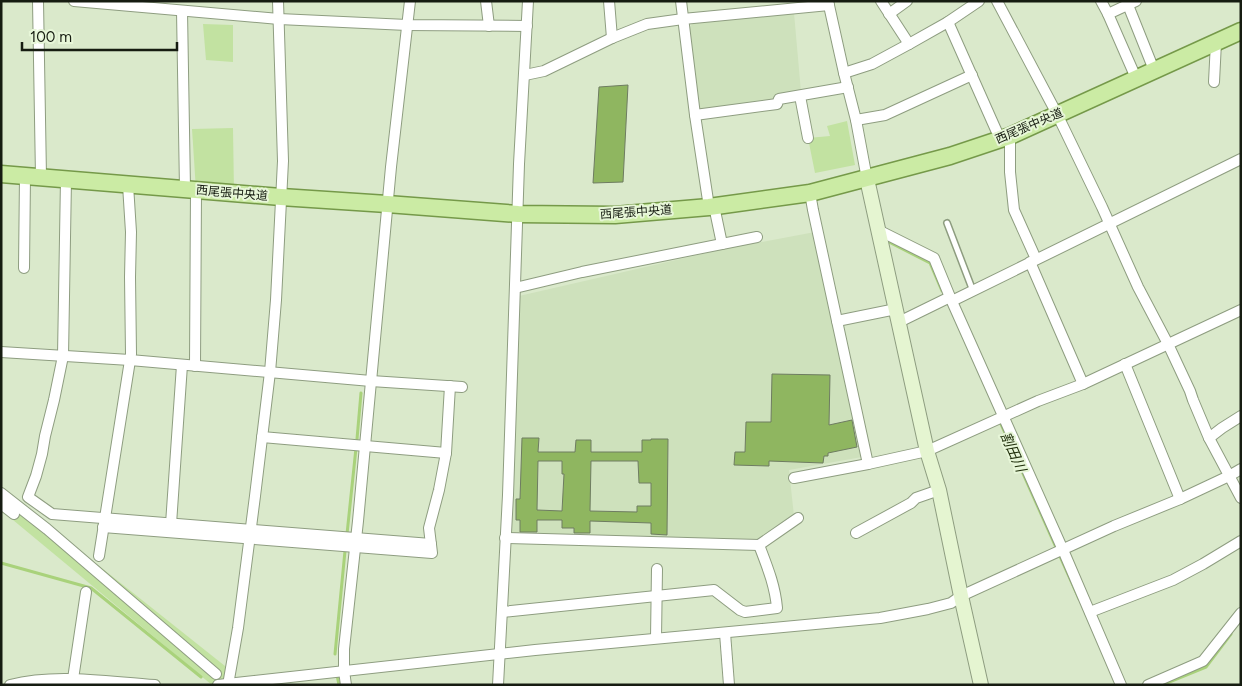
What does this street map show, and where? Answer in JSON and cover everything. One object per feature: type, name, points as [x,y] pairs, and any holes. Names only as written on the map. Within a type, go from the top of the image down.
[{"type":"main road","name":"西尾張中央道","points":[[1,174],[518,214],[615,215],[711,207],[810,193],[950,156],[1005,137],[1241,31]]},
{"type":"street","points":[[24,268],[33,176],[38,1]]},
{"type":"street","points":[[228,685],[238,628],[250,534],[270,372],[276,300],[283,161],[278,1]]},
{"type":"street","points":[[346,685],[344,649],[387,204],[410,1]]},
{"type":"street","points":[[486,1],[489,26]]},
{"type":"street","points":[[498,685],[519,164],[528,1]]},
{"type":"street","points":[[609,1],[612,38]]},
{"type":"street","points":[[681,1],[695,116],[711,207],[722,244]]},
{"type":"street","points":[[881,1],[909,44]]},
{"type":"street","points":[[889,14],[907,1]]},
{"type":"street","points":[[844,73],[872,64],[948,22],[979,1]]},
{"type":"street","points":[[997,1],[1057,114],[1138,287],[1168,344],[1210,438],[1241,498]]},
{"type":"street","points":[[1101,1],[1136,78]]},
{"type":"street","points":[[81,2],[132,4],[182,11],[279,19],[407,26],[527,26]]},
{"type":"street","points":[[525,75],[544,71],[612,38],[647,24],[829,3],[927,451],[939,490],[981,685]]},
{"type":"street","points":[[1108,14],[1132,3],[1154,70]]},
{"type":"street","points":[[182,11],[195,366]]},
{"type":"street","points":[[948,22],[972,74],[1005,137],[1014,210],[1083,384]]},
{"type":"street","points":[[1214,82],[1216,42]]},
{"type":"street","points":[[856,120],[885,115],[972,74]]},
{"type":"street","points":[[695,116],[777,104],[780,99],[848,88]]},
{"type":"street","points":[[800,96],[808,138]]},
{"type":"street","points":[[837,322],[897,316],[973,291],[1109,222],[1241,159]]},
{"type":"street","points":[[66,179],[63,356],[42,454],[28,498],[52,514],[104,523],[355,543],[432,553],[429,528],[446,453],[450,386]]},
{"type":"street","points":[[99,556],[130,360],[131,232],[128,185]]},
{"type":"street","points":[[810,193],[868,464]]},
{"type":"street","points":[[878,230],[934,258],[948,299],[1000,418],[1060,551],[1090,612],[1121,685]]},
{"type":"street","points":[[515,288],[582,272],[757,237]]},
{"type":"street","points":[[794,478],[927,451],[1038,401],[1083,384],[1241,310]]},
{"type":"street","points":[[1,352],[130,360],[462,387]]},
{"type":"street","points":[[1125,364],[1180,499]]},
{"type":"street","points":[[171,524],[182,365]]},
{"type":"street","points":[[1210,438],[1241,416]]},
{"type":"street","points":[[262,437],[446,453]]},
{"type":"street","points":[[218,685],[500,654],[906,614],[951,603],[961,596],[1114,526],[1180,499],[1241,469]]},
{"type":"street","points":[[856,533],[911,503],[916,498],[939,490]]},
{"type":"street","points":[[1,493],[47,529],[216,674]]},
{"type":"street","points":[[1,504],[14,514]]},
{"type":"street","points":[[505,538],[759,545],[798,518]]},
{"type":"street","points":[[104,523],[171,524],[250,534]]},
{"type":"street","points":[[1090,612],[1173,580],[1241,541]]},
{"type":"street","points":[[502,612],[714,590],[745,612],[777,608],[776,593],[759,545]]},
{"type":"street","points":[[656,569],[656,638]]},
{"type":"street","points":[[73,679],[86,592]]},
{"type":"street","points":[[1148,685],[1203,661],[1241,613]]},
{"type":"street","points":[[725,632],[729,685]]},
{"type":"street","points":[[10,685],[23,682],[73,679],[155,685]]},
{"type":"lane","points":[[947,222],[973,291]]},
{"type":"shaded area","points":[[794,13],[801,92],[773,102],[699,113],[689,29],[693,22]]},
{"type":"shaded area","points":[[815,232],[862,457],[789,470],[794,516],[756,542],[510,534],[519,296],[724,249]]},
{"type":"green space","points":[[203,24],[233,25],[233,62],[206,60]]},
{"type":"green space","points":[[847,121],[855,165],[815,173],[808,138],[830,136],[827,126]]},
{"type":"green space","points":[[233,128],[234,193],[196,190],[192,129]]},
{"type":"green space","points":[[1,488],[230,670],[228,685],[212,685],[1,510]]},
{"type":"building","points":[[628,85],[623,182],[593,183],[599,87]]},
{"type":"building","points":[[772,374],[830,375],[829,425],[852,420],[857,447],[828,453],[828,456],[824,456],[823,463],[769,461],[769,466],[734,465],[735,452],[745,452],[746,422],[771,422]]},
{"type":"building","points":[[522,438],[539,438],[538,452],[575,452],[576,440],[591,440],[591,452],[642,452],[642,440],[668,439],[667,535],[651,534],[651,523],[590,521],[590,533],[574,533],[574,528],[562,528],[562,520],[537,520],[537,532],[520,532],[520,520],[516,520],[516,499],[520,499]],"holes":[[[538,461],[562,461],[562,474],[564,474],[562,511],[537,510]],[[591,461],[638,461],[639,483],[651,483],[651,506],[637,506],[637,512],[590,511]]]},
{"type":"waterway","name":"割田川","points":[[887,241],[930,263],[942,291]]},
{"type":"waterway","points":[[357,439],[361,393]]},
{"type":"waterway","name":"割田川","points":[[1000,422],[1079,599]]},
{"type":"waterway","points":[[347,534],[356,448]]},
{"type":"waterway","points":[[335,654],[345,551]]},
{"type":"waterway","points":[[1,563],[91,588],[201,677]]},
{"type":"waterway","points":[[1162,685],[1206,667],[1231,634]]},
{"type":"waterway","points":[[337,675],[339,685]]}]
